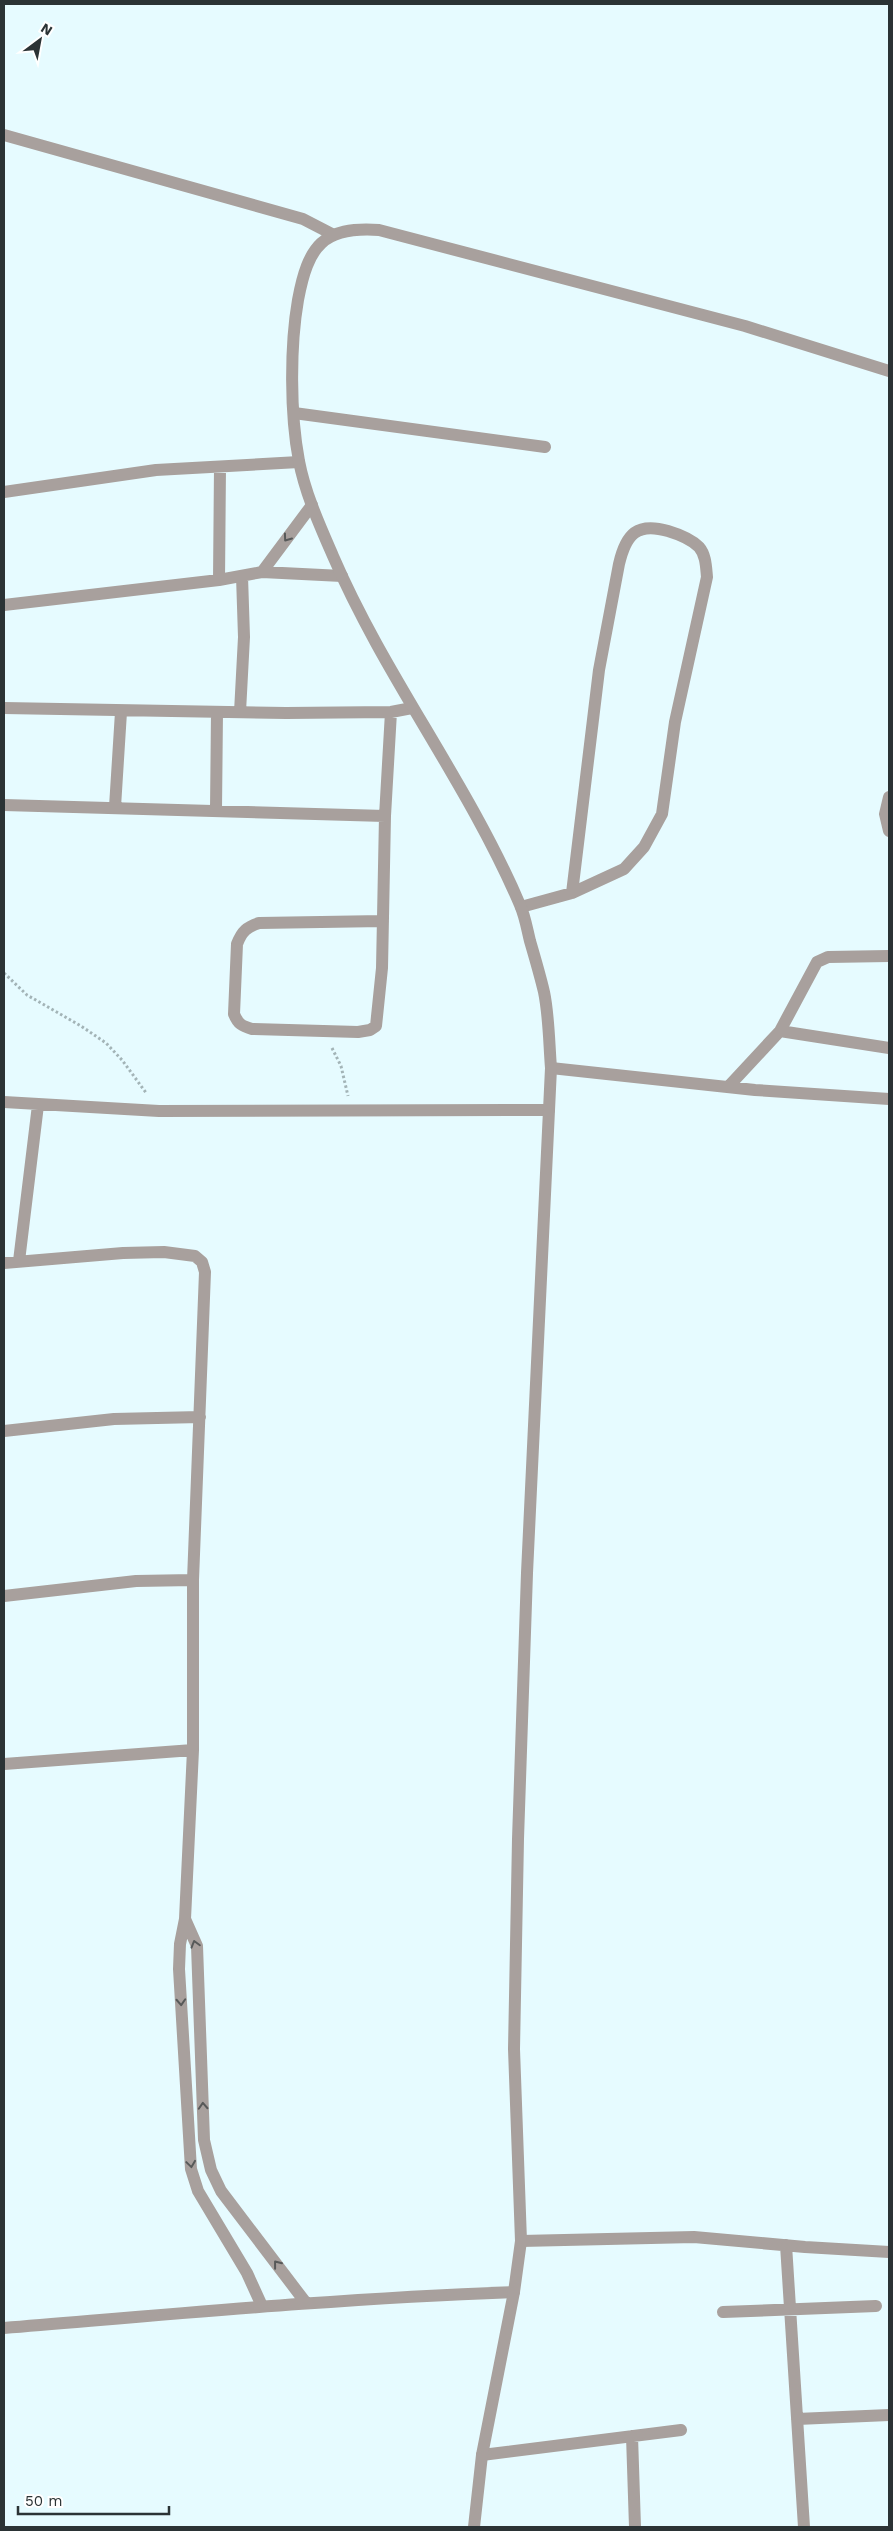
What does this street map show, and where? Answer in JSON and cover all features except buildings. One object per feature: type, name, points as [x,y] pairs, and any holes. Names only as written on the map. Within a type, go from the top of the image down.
[{"type":"street","points":[[4,135],[303,219],[332,234]]},
{"type":"street","points":[[474,2527],[482,2455],[514,2292],[521,2241],[514,2049],[518,1839],[527,1572],[551,1068],[544,994],[521,907],[463,795],[366,627],[312,504],[299,462],[294,413],[293,329],[300,289],[310,259],[320,244],[332,234],[353,228],[379,230],[745,326],[889,371]]},
{"type":"street","points":[[294,413],[545,447]]},
{"type":"street","points":[[4,492],[156,470],[299,462]]},
{"type":"street","points":[[219,580],[220,467]]},
{"type":"street","points":[[262,572],[312,504]]},
{"type":"street","points":[[521,907],[572,893],[624,869],[644,847],[662,814],[675,722],[707,577],[705,560],[699,547],[680,534],[652,526],[640,528],[630,537],[623,548],[619,564],[599,670],[572,893]]},
{"type":"street","points":[[4,605],[219,580],[262,572],[342,576]]},
{"type":"street","points":[[240,712],[244,637],[242,576]]},
{"type":"street","points":[[4,708],[121,712],[391,712],[412,708]]},
{"type":"street","points":[[115,807],[121,712]]},
{"type":"street","points":[[216,810],[217,712]]},
{"type":"street","points":[[383,921],[259,923],[248,926],[241,933],[237,944],[234,1014],[236,1020],[241,1026],[252,1029],[365,1031],[376,1026],[382,968],[383,921],[385,816],[391,712]]},
{"type":"street","points":[[889,799],[885,814],[889,831]]},
{"type":"street","points":[[4,805],[385,816]]},
{"type":"street","points":[[728,1087],[780,1031],[816,962],[828,957],[889,956]]},
{"type":"street","points":[[780,1031],[889,1048]]},
{"type":"street","points":[[551,1068],[728,1087],[889,1098]]},
{"type":"street","points":[[4,1102],[159,1111],[349,1109],[549,1110]]},
{"type":"street","points":[[19,1261],[38,1105]]},
{"type":"street","points":[[4,1263],[123,1253],[164,1252],[195,1256],[202,1262],[205,1272],[193,1580],[193,1750],[186,1919],[180,1944],[179,1969],[188,2141],[191,2169],[198,2191],[247,2273],[262,2306]]},
{"type":"street","points":[[4,1431],[114,1419],[200,1417]]},
{"type":"street","points":[[4,1596],[136,1581],[193,1580]]},
{"type":"street","points":[[4,1764],[193,1750]]},
{"type":"street","points":[[186,1919],[197,1946],[204,2140],[214,2179],[221,2191],[306,2303]]},
{"type":"street","points":[[188,2141],[204,2140]]},
{"type":"street","points":[[521,2241],[694,2237],[889,2252]]},
{"type":"street","points":[[786,2245],[804,2527]]},
{"type":"street","points":[[4,2328],[262,2306],[422,2295],[514,2292]]},
{"type":"street","points":[[723,2312],[876,2306]]},
{"type":"street","points":[[797,2419],[889,2415]]},
{"type":"street","points":[[482,2455],[681,2430]]},
{"type":"street","points":[[632,2436],[635,2527]]},
{"type":"path","points":[[4,973],[27,995],[106,1043],[128,1067],[159,1111]]},
{"type":"path","points":[[313,1031],[333,1049],[341,1066],[349,1109]]}]
